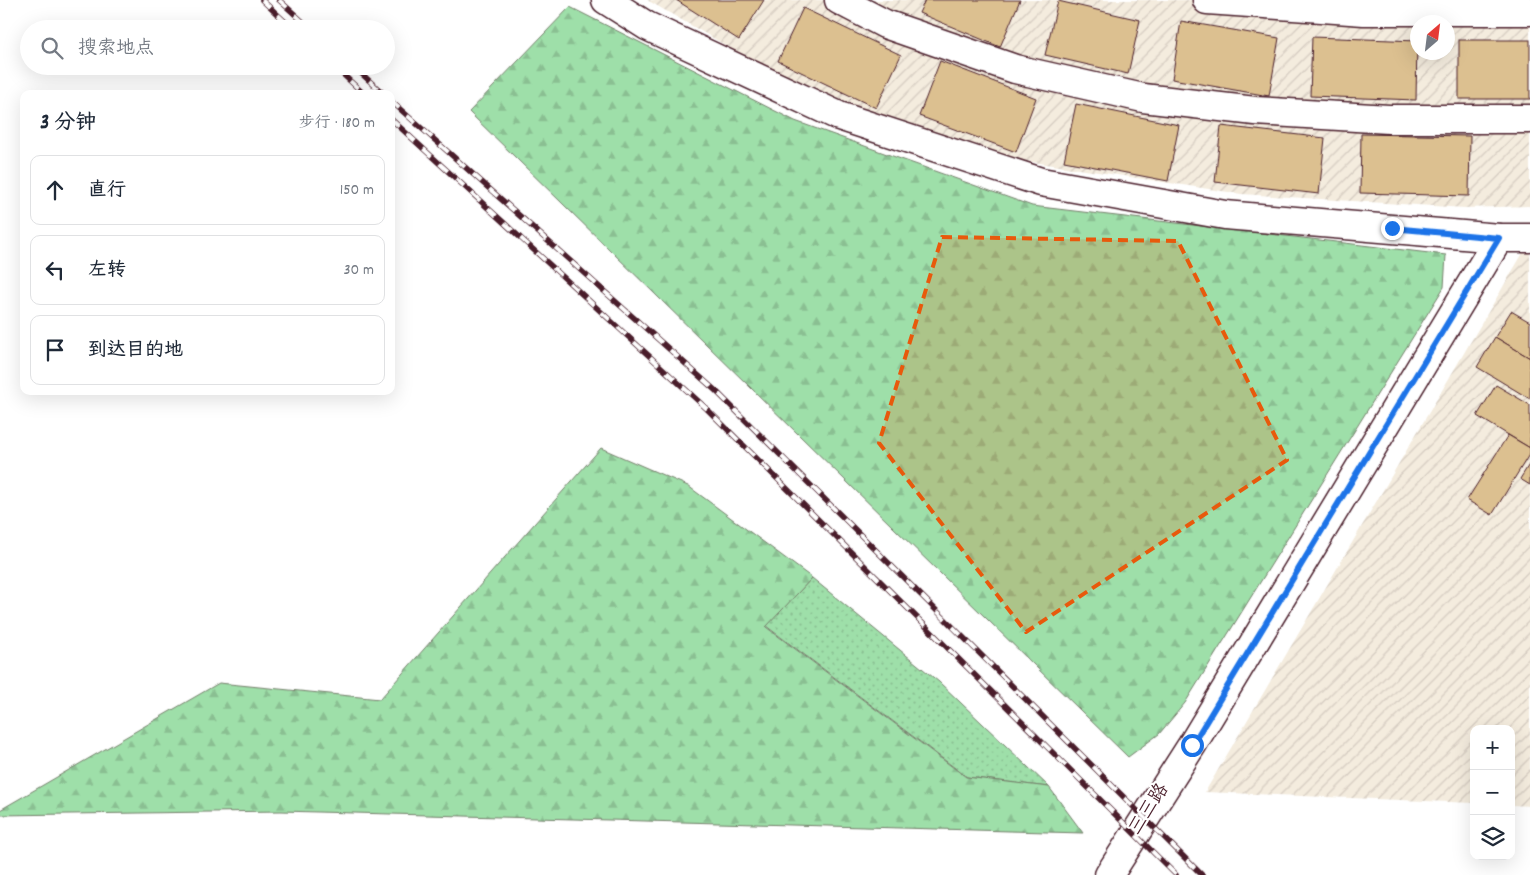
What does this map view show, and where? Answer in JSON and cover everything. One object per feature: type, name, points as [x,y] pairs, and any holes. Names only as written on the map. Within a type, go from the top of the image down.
[{"type":"street","points":[[606,0],[647,26],[839,116],[1041,182],[1225,215],[1499,238],[1530,238]]},
{"type":"street","points":[[839,0],[885,24],[1015,69],[1142,98],[1255,111],[1389,119],[1530,119]]},
{"type":"street","points":[[1207,0],[1364,11],[1530,11]]},
{"type":"street","name":"三三路","points":[[1109,875],[1192,745],[1499,238]]},
{"type":"highlighted area","points":[[942,237],[1178,241],[1287,460],[1026,632],[879,443]]},
{"type":"shaded area","points":[[647,0],[1530,0],[1530,206],[1465,208],[1241,194],[1020,160],[874,115],[751,60]]},
{"type":"shaded area","points":[[1523,253],[1530,253],[1530,806],[1515,805],[1515,725],[1470,725],[1470,803],[1205,792]]},
{"type":"green space","points":[[570,7],[795,121],[1032,206],[1446,255],[1444,287],[1185,703],[1159,734],[1128,757],[469,112]]},
{"type":"green space","points":[[601,448],[688,486],[812,578],[766,627],[966,777],[1049,787],[1083,833],[281,811],[0,815],[0,810],[219,683],[380,699]]},
{"type":"green space","points":[[812,578],[939,682],[1049,787],[967,777],[766,626]]},
{"type":"building","points":[[676,0],[764,0],[739,40]]},
{"type":"building","points":[[925,0],[1020,0],[1000,47],[919,13]]},
{"type":"building","points":[[1058,1],[1140,20],[1128,74],[1045,55]]},
{"type":"building","points":[[803,8],[901,55],[876,108],[778,61]]},
{"type":"building","points":[[1181,21],[1279,38],[1269,96],[1172,79]]},
{"type":"building","points":[[1312,37],[1410,41],[1410,60],[1417,60],[1416,100],[1310,96]]},
{"type":"building","points":[[1459,40],[1530,40],[1530,99],[1459,99]]},
{"type":"building","points":[[940,61],[1036,98],[1016,152],[919,116]]},
{"type":"building","points":[[1076,104],[1179,125],[1168,181],[1064,161]]},
{"type":"building","points":[[1221,126],[1325,138],[1319,194],[1215,182]]},
{"type":"building","points":[[1361,134],[1470,136],[1469,196],[1360,193]]},
{"type":"building","points":[[1511,311],[1530,322],[1530,358],[1495,337]]},
{"type":"building","points":[[1495,337],[1530,358],[1530,399],[1477,367]]},
{"type":"building","points":[[1496,385],[1530,405],[1530,448],[1477,416]]},
{"type":"building","points":[[1508,435],[1530,448],[1530,453],[1492,515],[1467,500]]},
{"type":"building","points":[[1530,463],[1530,485],[1520,479]]},
{"type":"railway","points":[[262,0],[283,20]]},
{"type":"railway","points":[[279,0],[301,20]]},
{"type":"railway","points":[[344,75],[360,90]]},
{"type":"railway","points":[[363,75],[380,90]]},
{"type":"railway","points":[[395,105],[716,391],[1202,875]]},
{"type":"railway","points":[[395,123],[707,409],[1176,875]]},
{"type":"route","points":[[1192,745],[1499,238],[1392,228]]}]
